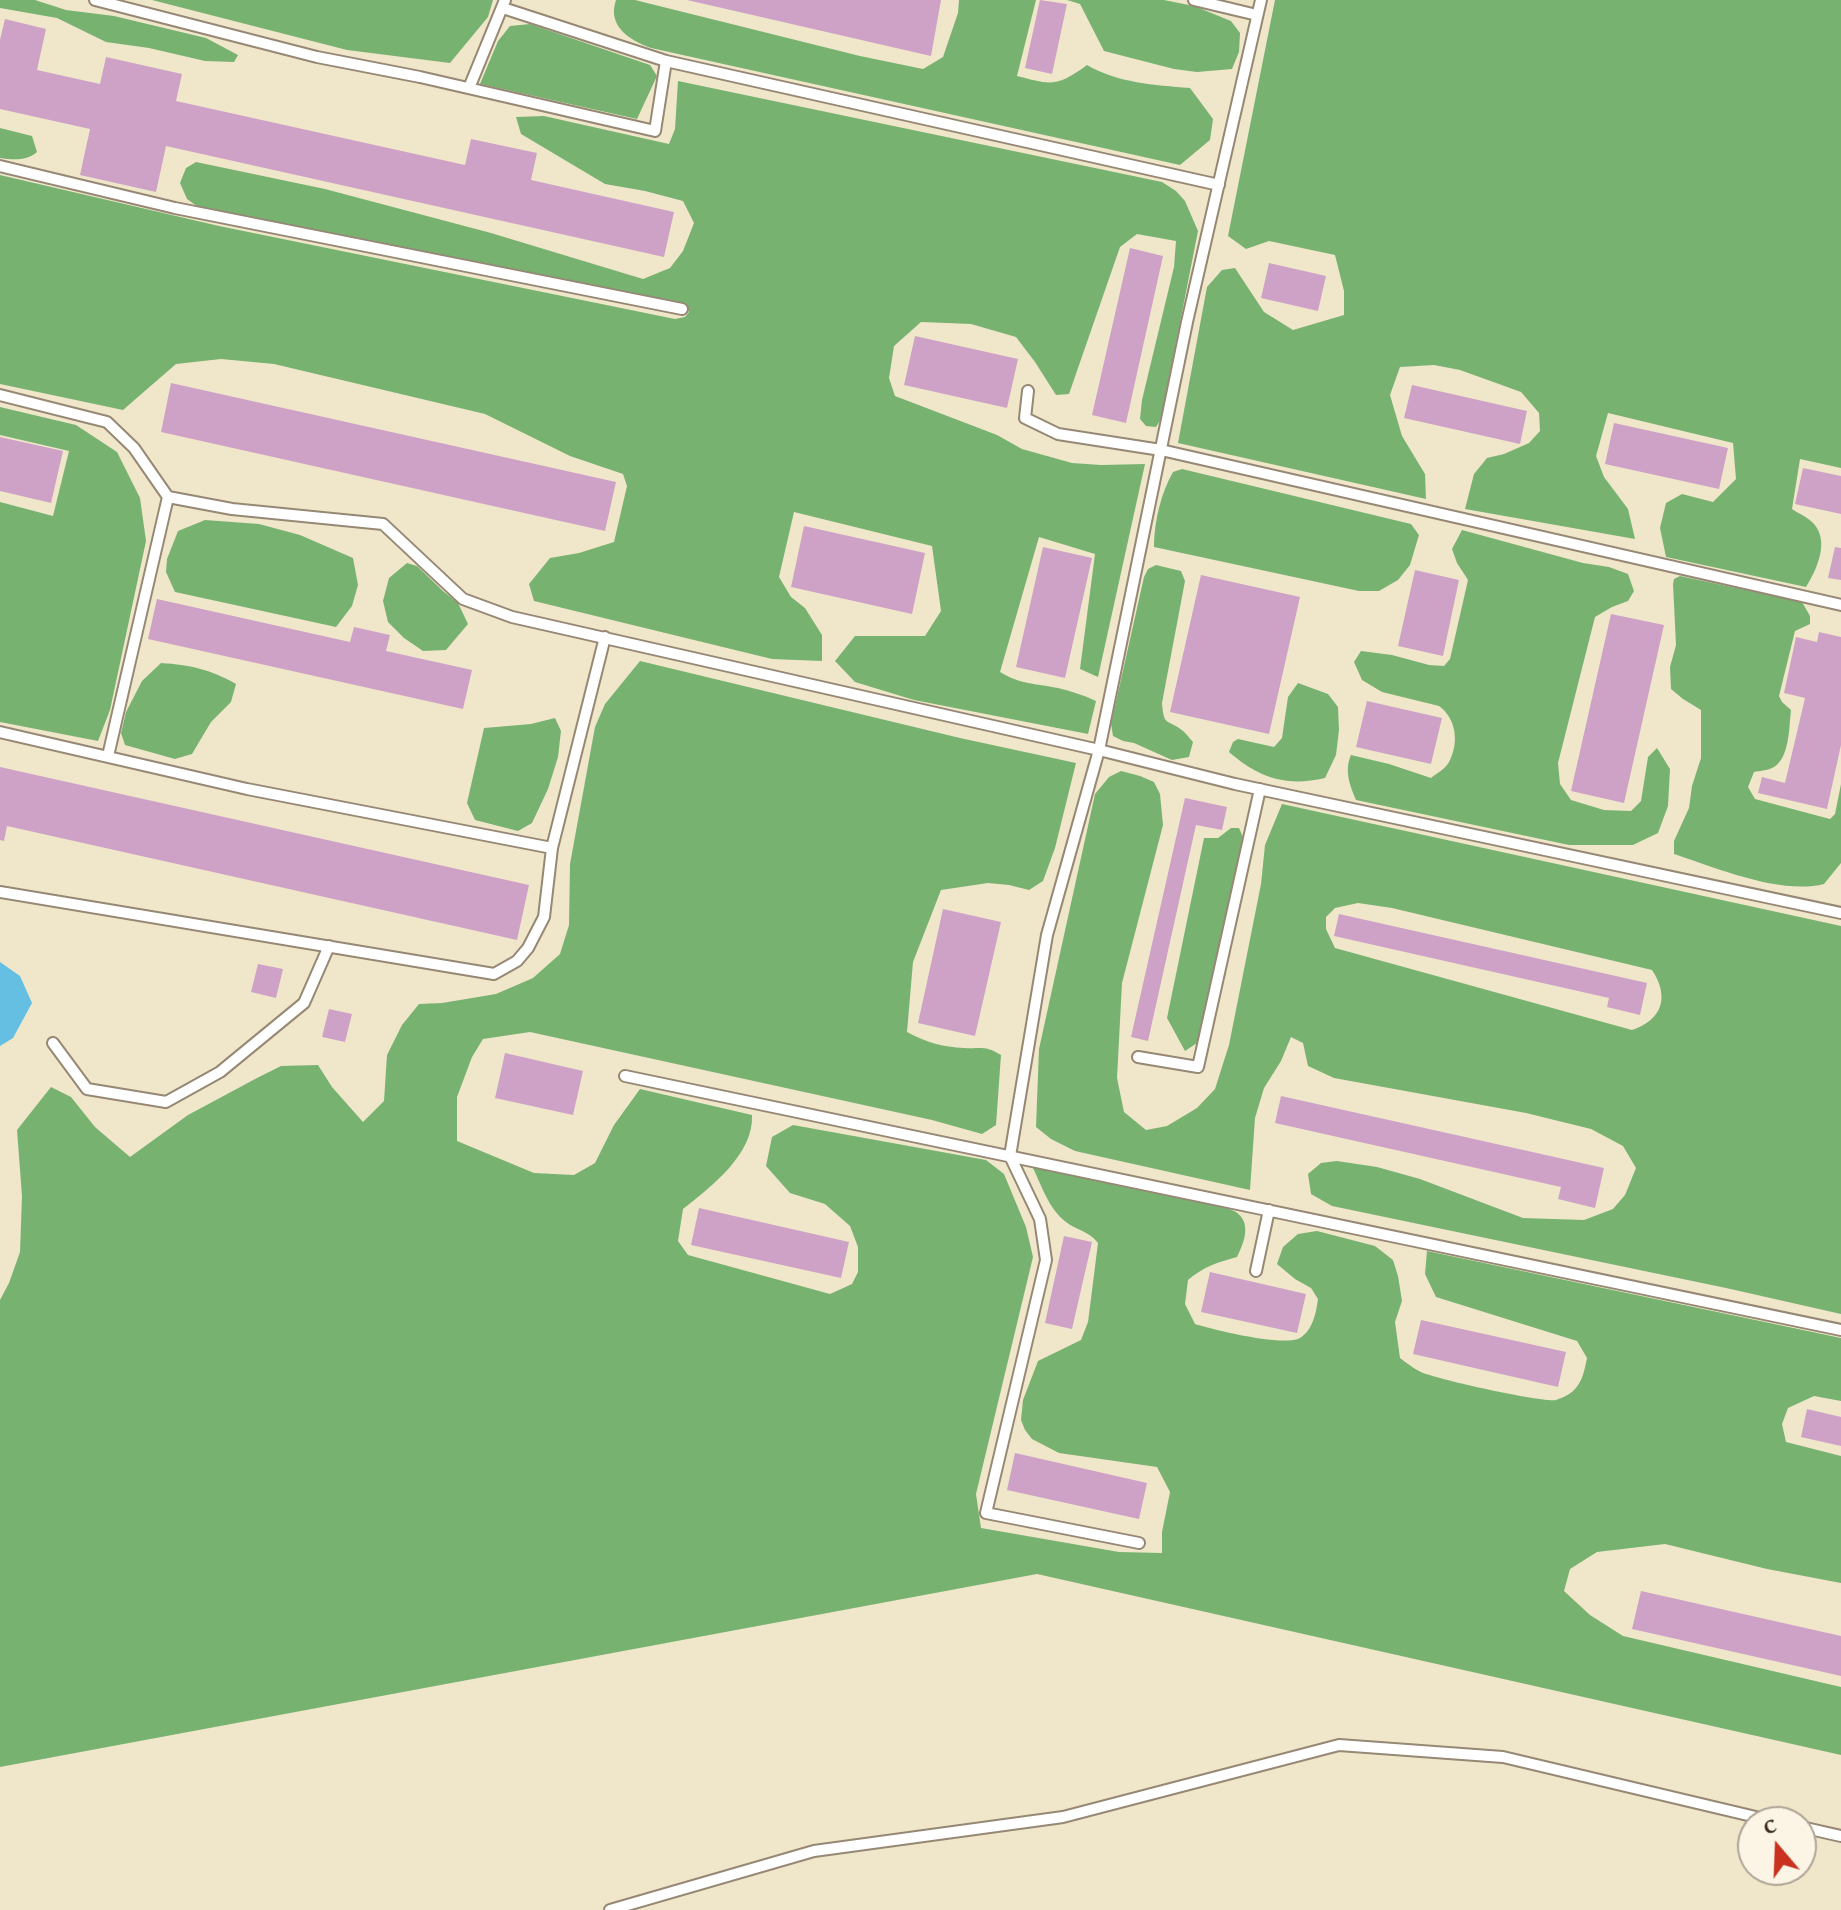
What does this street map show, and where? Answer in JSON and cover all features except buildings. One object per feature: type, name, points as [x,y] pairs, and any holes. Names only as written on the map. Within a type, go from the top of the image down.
[{"type":"lane","points":[[95,0],[117,3],[317,57],[655,131],[666,61]]},
{"type":"lane","points":[[1194,0],[1257,15]]},
{"type":"lane","points":[[1139,1543],[986,1513],[1046,1260],[1040,1219],[1010,1156],[1047,935],[1099,750],[1187,322],[1261,0]]},
{"type":"lane","points":[[469,88],[504,4],[666,61],[1219,185]]},
{"type":"lane","points":[[0,166],[175,208],[682,309]]},
{"type":"lane","points":[[1028,391],[1025,418],[1058,434],[1161,450],[1841,605]]},
{"type":"lane","points":[[0,395],[107,422],[134,448],[168,497],[232,509],[383,524],[463,599],[512,617],[1260,789],[1841,913]]},
{"type":"lane","points":[[108,756],[168,497]]},
{"type":"lane","points":[[0,892],[494,974],[517,961],[528,948],[544,917],[552,848],[605,637]]},
{"type":"lane","points":[[0,732],[247,789],[552,848]]},
{"type":"lane","points":[[1138,1057],[1198,1067],[1260,789]]},
{"type":"lane","points":[[53,1043],[87,1089],[166,1102],[220,1072],[304,1003],[329,946]]},
{"type":"lane","points":[[625,1076],[1841,1330]]},
{"type":"lane","points":[[1256,1271],[1269,1210]]},
{"type":"lane","points":[[610,1910],[814,1851],[1063,1817],[1339,1745],[1503,1757],[1737,1813]]},
{"type":"lane","points":[[1817,1831],[1841,1836]]},
{"type":"green space","points":[[0,0],[35,0],[66,10],[114,16],[206,38],[238,55],[234,62],[205,61],[106,42],[57,18],[0,8]]},
{"type":"green space","points":[[152,0],[493,0],[488,17],[450,63],[347,50]]},
{"type":"green space","points":[[616,0],[635,0],[923,69],[943,57],[958,13],[959,0],[1036,0],[1017,76],[1046,82],[1061,81],[1087,65],[1124,79],[1190,88],[1213,119],[1210,140],[1180,165],[651,48],[635,41],[617,25]]},
{"type":"green space","points":[[1067,0],[1164,0],[1194,6],[1231,21],[1240,33],[1239,52],[1232,69],[1197,72],[1104,51],[1080,4]]},
{"type":"green space","points":[[1275,0],[1841,0],[1841,468],[1800,459],[1792,509],[1814,524],[1821,539],[1820,556],[1806,587],[1666,557],[1660,528],[1666,503],[1682,494],[1713,502],[1736,479],[1733,443],[1608,413],[1596,456],[1604,477],[1628,509],[1635,539],[1465,509],[1474,474],[1487,458],[1529,443],[1540,431],[1539,413],[1521,392],[1460,370],[1434,365],[1400,367],[1390,395],[1402,436],[1425,474],[1426,499],[1178,443],[1207,287],[1222,270],[1235,268],[1264,312],[1293,330],[1344,315],[1344,291],[1335,255],[1269,241],[1246,249],[1228,236]]},
{"type":"green space","points":[[530,24],[650,65],[657,76],[637,119],[480,84],[498,41],[510,26]]},
{"type":"green space","points":[[678,81],[1162,182],[1185,201],[1198,231],[1161,419],[1156,427],[1146,426],[1140,419],[1142,400],[1174,267],[1176,241],[1137,234],[1120,247],[1069,394],[1056,395],[1016,337],[971,324],[921,322],[894,346],[889,378],[895,396],[997,435],[1022,449],[1072,463],[1145,464],[1098,677],[1080,669],[1095,554],[1039,537],[1000,672],[1096,701],[1088,734],[914,700],[855,682],[835,661],[855,636],[925,636],[941,611],[932,546],[794,512],[779,577],[791,597],[805,608],[822,635],[822,661],[772,659],[534,601],[529,584],[550,558],[614,542],[627,486],[623,474],[570,456],[485,414],[274,364],[221,359],[176,364],[123,410],[0,384],[0,175],[219,226],[675,319],[685,317],[689,312],[683,304],[198,207],[187,199],[180,183],[186,168],[196,162],[325,189],[491,233],[643,279],[670,268],[683,251],[694,223],[683,201],[605,184],[521,134],[516,117],[544,116],[669,144],[675,129]]},
{"type":"green space","points":[[0,128],[32,136],[37,152],[24,158],[0,158]]},
{"type":"green space","points":[[0,407],[76,425],[117,452],[140,498],[146,541],[110,710],[98,741],[0,722],[0,502],[53,516],[69,451],[0,435]]},
{"type":"green space","points":[[1182,469],[1411,524],[1419,535],[1410,565],[1398,580],[1379,591],[1359,591],[1154,547],[1157,518],[1165,489],[1173,472]]},
{"type":"green space","points":[[205,520],[259,524],[300,535],[353,558],[358,585],[352,606],[336,627],[175,592],[166,572],[167,559],[178,531]]},
{"type":"green space","points":[[1462,530],[1628,574],[1634,591],[1628,601],[1595,617],[1558,763],[1560,784],[1571,800],[1604,810],[1631,811],[1641,801],[1648,757],[1657,748],[1670,769],[1668,806],[1658,833],[1633,845],[1569,845],[1356,800],[1348,772],[1351,755],[1431,778],[1447,765],[1453,753],[1454,731],[1445,711],[1439,706],[1382,692],[1362,680],[1354,662],[1361,651],[1429,665],[1444,666],[1450,659],[1468,580],[1452,549]]},
{"type":"green space","points":[[407,563],[417,566],[458,603],[468,624],[446,650],[423,651],[388,622],[383,601],[389,578]]},
{"type":"green space","points":[[1156,565],[1181,571],[1185,581],[1162,703],[1167,722],[1183,731],[1193,742],[1189,757],[1172,760],[1113,736],[1111,724],[1144,577],[1148,569]]},
{"type":"green space","points":[[1680,576],[1802,602],[1810,616],[1810,624],[1795,631],[1779,696],[1791,710],[1786,749],[1774,767],[1754,772],[1748,787],[1755,799],[1830,819],[1835,814],[1841,784],[1841,863],[1824,884],[1788,886],[1769,883],[1674,854],[1674,841],[1689,808],[1701,758],[1701,710],[1671,689],[1670,667],[1676,645],[1673,584],[1674,579]]},
{"type":"green space","points":[[640,661],[1076,763],[1055,848],[1043,881],[1029,890],[988,883],[941,890],[913,962],[907,1032],[941,1045],[987,1049],[1001,1055],[996,1125],[982,1134],[932,1120],[530,1032],[483,1039],[472,1057],[457,1097],[457,1141],[534,1173],[574,1175],[595,1163],[614,1125],[640,1089],[752,1115],[751,1129],[738,1156],[718,1180],[683,1209],[678,1241],[688,1255],[830,1294],[852,1284],[858,1272],[858,1247],[850,1226],[825,1204],[790,1193],[766,1166],[772,1137],[793,1125],[986,1160],[1004,1174],[1026,1227],[1033,1257],[976,1494],[981,1528],[1119,1552],[1162,1553],[1162,1532],[1170,1492],[1157,1467],[1059,1453],[1032,1439],[1021,1420],[1023,1400],[1038,1361],[1081,1340],[1088,1322],[1098,1243],[1070,1225],[1054,1210],[1032,1166],[1236,1212],[1245,1227],[1237,1257],[1211,1266],[1188,1280],[1185,1304],[1195,1324],[1217,1330],[1249,1337],[1292,1340],[1300,1338],[1308,1330],[1318,1299],[1311,1288],[1277,1264],[1283,1247],[1298,1234],[1317,1231],[1375,1246],[1393,1260],[1398,1276],[1402,1301],[1395,1322],[1400,1358],[1430,1375],[1489,1390],[1556,1400],[1579,1384],[1587,1358],[1577,1341],[1436,1297],[1425,1274],[1427,1251],[1841,1338],[1841,1401],[1814,1396],[1788,1408],[1782,1424],[1786,1442],[1841,1456],[1841,1583],[1665,1544],[1597,1552],[1570,1569],[1564,1591],[1590,1615],[1623,1636],[1841,1687],[1841,1755],[1037,1574],[0,1767],[0,1300],[20,1252],[22,1196],[17,1130],[51,1087],[71,1097],[95,1127],[130,1157],[188,1115],[281,1066],[318,1065],[332,1087],[363,1122],[384,1101],[387,1055],[402,1025],[419,1004],[496,994],[533,978],[560,954],[569,925],[570,864],[595,727],[605,704]]},
{"type":"green space","points":[[161,663],[200,669],[236,684],[231,702],[211,722],[192,754],[175,759],[125,745],[121,733],[126,712],[142,681]]},
{"type":"green space","points":[[1298,683],[1328,694],[1338,707],[1336,755],[1325,778],[1285,781],[1262,774],[1229,752],[1233,742],[1238,739],[1274,747],[1282,738],[1288,697]]},
{"type":"green space","points":[[555,718],[561,731],[558,757],[548,789],[532,823],[518,831],[475,820],[467,803],[484,728],[531,724]]},
{"type":"green space","points":[[1121,771],[1140,776],[1154,782],[1160,794],[1163,825],[1122,983],[1117,1078],[1124,1112],[1146,1130],[1167,1126],[1197,1108],[1215,1089],[1229,1045],[1261,884],[1265,845],[1282,804],[1841,926],[1841,1314],[1332,1206],[1311,1194],[1308,1174],[1321,1163],[1337,1161],[1377,1167],[1420,1179],[1523,1218],[1584,1220],[1613,1209],[1625,1195],[1636,1168],[1623,1146],[1591,1129],[1526,1113],[1334,1078],[1308,1066],[1303,1043],[1291,1037],[1264,1088],[1255,1118],[1250,1190],[1075,1151],[1051,1139],[1036,1127],[1039,1049],[1095,794],[1109,777]],"holes":[[[1358,903],[1392,908],[1652,970],[1661,989],[1660,1006],[1650,1020],[1632,1030],[1335,948],[1326,929],[1326,917],[1335,908]]]},
{"type":"green space","points":[[1231,828],[1239,828],[1243,837],[1197,1043],[1185,1051],[1167,1018],[1204,838],[1218,838]]},
{"type":"water","points":[[0,962],[20,976],[32,1003],[13,1038],[0,1046]]}]
